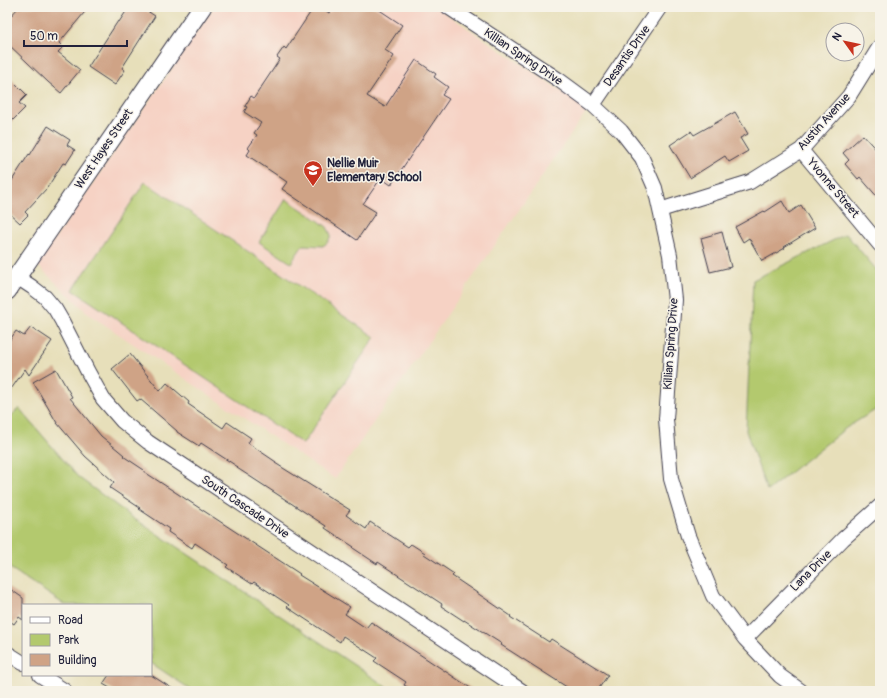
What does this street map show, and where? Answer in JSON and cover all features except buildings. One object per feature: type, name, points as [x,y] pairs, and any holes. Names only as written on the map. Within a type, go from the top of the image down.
[{"type":"street","name":"West Hayes Street","points":[[10,279],[202,7]]},
{"type":"street","name":"Killian Spring Drive","points":[[448,7],[559,80],[593,105],[621,131],[642,158],[655,188],[670,255],[675,300],[666,419],[671,479],[688,536],[713,596],[745,639],[780,676],[801,691]]},
{"type":"street","name":"Desantis Drive","points":[[593,105],[660,7]]},
{"type":"street","name":"Austin Avenue","points":[[660,210],[750,182],[801,150],[848,96],[880,46]]},
{"type":"street","name":"Yvonne Street","points":[[801,150],[880,245]]},
{"type":"street","name":"South Cascade Drive","points":[[10,279],[32,287],[45,297],[55,309],[62,321],[103,399],[122,421],[148,442],[522,691]]},
{"type":"street","name":"Lana Drive","points":[[745,639],[843,539],[880,506]]},
{"type":"street","points":[[7,653],[22,662]]},
{"type":"street","points":[[42,676],[64,691]]},
{"type":"shaded area","name":"Nellie Muir Elementary School","points":[[214,7],[436,7],[588,109],[335,479],[90,315],[37,265]]},
{"type":"green space","points":[[145,182],[375,337],[303,444],[73,290]]},
{"type":"green space","points":[[286,199],[327,227],[331,235],[328,242],[323,246],[303,245],[291,263],[259,242]]},
{"type":"green space","points":[[846,234],[880,274],[880,407],[846,428],[767,491],[746,431],[753,280]]},
{"type":"green space","points":[[19,408],[78,477],[132,517],[393,691],[193,691],[152,664],[152,604],[64,604],[7,566],[7,420]]},
{"type":"place","name":"Nellie Muir Elementary School","points":[[313,187]]}]
